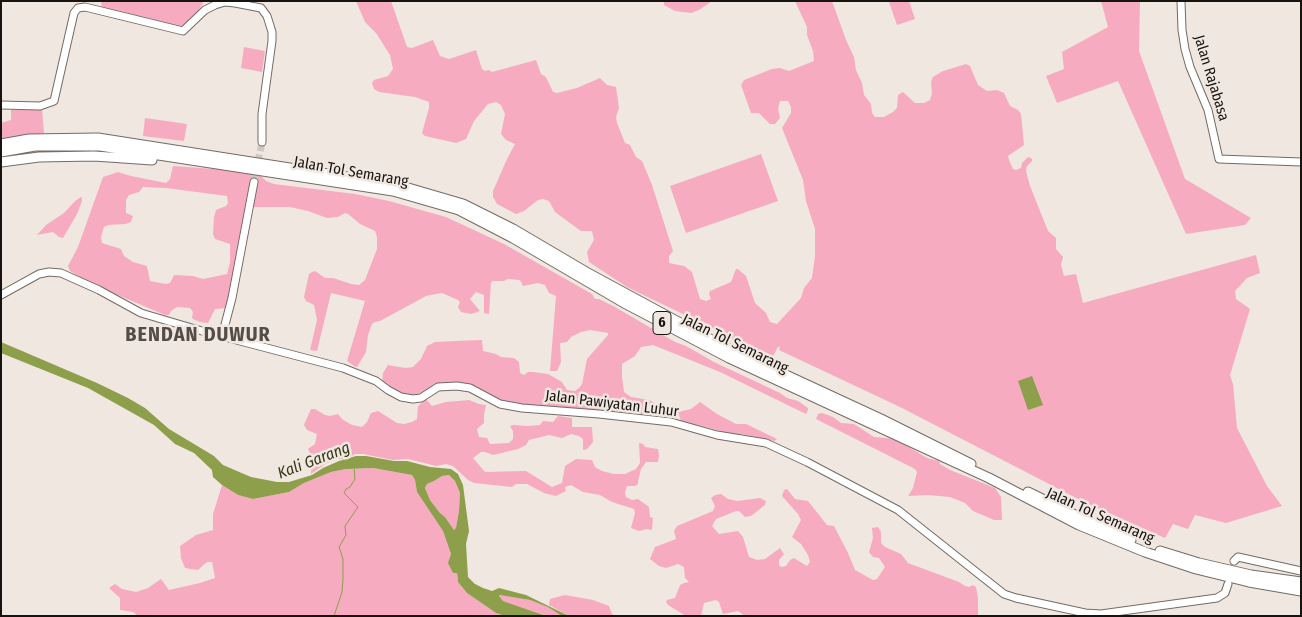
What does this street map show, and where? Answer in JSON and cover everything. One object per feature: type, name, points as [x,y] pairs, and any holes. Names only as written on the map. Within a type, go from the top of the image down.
[{"type":"highway","name":"Jalan Tol Semarang","points":[[1,144],[29,139],[98,138],[398,185],[463,204],[513,229],[586,272],[719,344],[881,419],[1079,517],[1145,546],[1199,563],[1251,575],[1301,582]]},
{"type":"highway","name":"Jalan Tol Semarang","points":[[1,152],[35,146],[100,146],[393,191],[459,210],[513,238],[626,304],[729,358],[989,478],[1079,525],[1145,552],[1196,569],[1249,582],[1301,591]]},
{"type":"highway","points":[[1,162],[39,157],[94,156],[207,163]]},
{"type":"main road","name":"Jalan Rajabasa","points":[[1181,1],[1182,30],[1190,67],[1208,110],[1218,156],[1222,160],[1301,162]]},
{"type":"main road","points":[[1,105],[40,106],[54,101],[73,16],[78,8],[86,7],[183,31],[205,10],[225,2],[235,3],[261,8],[267,16],[272,32],[262,114],[262,142]]},
{"type":"main road","points":[[222,336],[236,279],[254,182]]},
{"type":"main road","name":"Jalan Pawiyatan Luhur","points":[[1,295],[39,274],[61,273],[149,316],[163,318],[365,375],[401,397],[421,398],[438,387],[457,386],[470,388],[500,404],[522,408],[671,422],[717,435],[766,443],[807,462],[898,510],[1004,594],[1016,598],[1085,613],[1102,614],[1217,598],[1225,593],[1228,584]]},
{"type":"main road","points":[[1235,560],[1238,557],[1301,571]]},
{"type":"shaded area","points":[[101,1],[204,1],[194,19],[186,25],[171,26],[102,8]]},
{"type":"shaded area","points":[[356,1],[391,1],[407,47],[412,48],[433,40],[440,56],[449,59],[476,50],[482,69],[492,72],[536,60],[541,74],[546,77],[553,92],[557,93],[577,88],[600,78],[607,85],[616,87],[619,108],[616,117],[617,123],[625,143],[630,145],[636,157],[642,161],[652,185],[673,251],[669,256],[669,263],[684,266],[692,272],[700,299],[706,301],[711,299],[710,291],[731,282],[736,269],[738,269],[746,276],[755,303],[766,313],[770,322],[777,324],[801,298],[804,288],[812,278],[815,256],[815,229],[806,201],[803,180],[782,128],[791,113],[788,101],[780,101],[778,109],[780,118],[775,124],[770,124],[759,113],[751,113],[741,85],[744,80],[772,69],[780,68],[789,71],[814,61],[813,51],[807,35],[807,27],[795,1],[832,1],[854,57],[864,95],[871,104],[872,113],[875,117],[884,117],[893,112],[897,108],[898,95],[903,92],[915,103],[924,103],[930,100],[933,77],[943,71],[966,64],[970,66],[978,85],[987,91],[997,90],[1004,93],[1010,106],[1021,114],[1024,145],[1008,156],[1009,160],[1013,169],[1016,170],[1021,168],[1022,163],[1027,158],[1032,159],[1026,171],[1030,186],[1048,231],[1056,238],[1056,249],[1063,257],[1061,265],[1064,276],[1076,274],[1083,303],[1256,255],[1260,273],[1247,278],[1235,291],[1236,299],[1250,309],[1230,375],[1233,384],[1237,428],[1267,486],[1282,506],[1226,523],[1195,515],[1188,529],[1173,524],[1165,538],[1082,501],[900,407],[779,350],[780,347],[778,347],[773,356],[763,355],[627,287],[589,262],[587,252],[594,240],[592,231],[581,231],[555,212],[549,201],[538,200],[524,211],[516,214],[497,204],[493,197],[493,191],[515,144],[506,140],[501,134],[505,114],[501,105],[496,102],[488,104],[474,121],[466,139],[456,143],[425,136],[422,133],[429,102],[415,97],[379,92],[374,89],[372,83],[374,80],[388,76],[393,69],[390,55],[376,33],[365,22]]},
{"type":"shaded area","points":[[664,1],[712,1],[691,13],[675,11],[664,5]]},
{"type":"shaded area","points":[[909,1],[915,19],[897,25],[889,2]]},
{"type":"shaded area","points":[[1101,1],[1140,1],[1139,51],[1185,179],[1251,218],[1245,225],[1186,234],[1118,81],[1057,103],[1046,76],[1064,69],[1062,52],[1108,27]]},
{"type":"shaded area","points":[[244,47],[265,51],[262,72],[241,68]]},
{"type":"shaded area","points":[[42,109],[44,133],[1,142],[1,123],[11,120],[11,110]]},
{"type":"shaded area","points":[[145,118],[187,124],[184,141],[143,136]]},
{"type":"shaded area","points":[[761,154],[778,201],[686,233],[670,186]]},
{"type":"shaded area","points":[[173,166],[228,170],[261,176],[266,181],[274,184],[355,194],[389,201],[446,217],[504,244],[592,294],[595,299],[615,307],[714,362],[787,398],[798,401],[808,410],[806,414],[720,372],[653,345],[641,347],[635,356],[622,364],[624,392],[631,397],[655,403],[673,416],[672,421],[513,406],[463,384],[439,384],[424,392],[414,395],[403,395],[382,383],[383,373],[388,365],[405,368],[413,367],[421,359],[427,346],[435,342],[482,340],[483,351],[501,357],[514,358],[519,362],[520,373],[524,375],[528,372],[548,374],[562,382],[567,390],[575,391],[582,384],[587,359],[608,333],[590,330],[571,337],[567,342],[560,343],[561,362],[557,371],[550,371],[556,296],[549,293],[545,285],[538,283],[523,286],[520,280],[508,279],[492,281],[489,314],[484,313],[484,295],[476,292],[470,299],[480,311],[471,314],[461,312],[458,307],[460,302],[458,300],[442,293],[426,296],[375,322],[372,324],[368,335],[366,352],[357,367],[347,361],[365,301],[331,293],[317,351],[310,350],[317,320],[314,305],[306,301],[304,297],[309,274],[315,271],[325,278],[333,278],[359,285],[365,280],[377,249],[375,231],[360,224],[345,213],[338,217],[327,218],[290,207],[249,207],[228,308],[215,309],[208,323],[193,319],[193,312],[190,308],[177,307],[169,315],[165,315],[92,284],[70,271],[68,266],[78,247],[103,177],[118,172],[166,183],[170,179]],"holes":[[[143,187],[227,196],[228,203],[226,206],[216,210],[213,234],[215,239],[230,244],[230,262],[227,274],[203,279],[193,276],[174,275],[170,283],[166,284],[150,281],[147,266],[133,262],[124,256],[121,249],[102,243],[101,237],[104,227],[131,222],[133,216],[126,213],[126,200],[129,195],[139,192]]]},
{"type":"shaded area","points":[[81,197],[82,201],[77,214],[63,238],[53,232],[37,235],[46,225],[64,213]]},
{"type":"shaded area","points":[[1,342],[128,398],[145,408],[169,429],[214,456],[223,465],[251,477],[277,482],[289,482],[312,475],[339,461],[356,456],[407,461],[430,467],[451,469],[458,474],[463,485],[469,531],[466,544],[468,577],[475,584],[483,588],[492,591],[499,588],[526,595],[569,616],[562,616],[548,607],[530,600],[500,595],[503,601],[546,616],[505,616],[496,613],[467,593],[458,582],[457,573],[453,573],[448,563],[451,554],[443,531],[417,492],[412,475],[373,468],[346,469],[331,472],[304,483],[289,492],[253,499],[238,495],[213,477],[212,470],[194,453],[175,444],[154,425],[88,388],[1,353]],"holes":[[[449,475],[455,481],[460,493],[459,511],[454,530],[430,500],[425,488],[427,484],[442,476]]]},
{"type":"shaded area","points":[[1032,376],[1043,405],[1028,410],[1018,381]]},
{"type":"shaded area","points":[[426,399],[432,406],[446,402],[469,400],[486,405],[484,423],[477,429],[479,437],[487,438],[490,444],[509,443],[513,439],[513,431],[510,426],[540,425],[543,421],[553,422],[558,416],[572,418],[572,427],[592,427],[593,442],[587,449],[583,450],[583,439],[579,436],[571,434],[562,438],[549,435],[529,440],[526,445],[518,449],[493,455],[481,452],[473,458],[485,472],[526,471],[552,487],[562,483],[565,466],[576,459],[592,460],[595,467],[602,471],[625,474],[636,469],[640,463],[639,443],[645,447],[658,449],[658,462],[646,462],[641,469],[638,484],[627,486],[625,493],[626,497],[632,500],[638,499],[649,507],[650,517],[653,518],[652,530],[639,531],[631,528],[635,513],[634,509],[612,502],[600,495],[583,492],[571,485],[565,487],[566,491],[556,496],[544,493],[527,484],[516,484],[512,487],[474,483],[453,466],[446,464],[436,466],[408,459],[393,460],[355,454],[347,459],[337,459],[327,463],[311,474],[312,457],[308,449],[315,444],[317,434],[307,430],[304,425],[311,409],[330,416],[338,414],[352,425],[362,427],[367,422],[371,413],[378,411],[397,423],[404,424],[417,419],[418,406]]},
{"type":"shaded area","points":[[700,402],[736,424],[746,424],[777,439],[774,441],[742,434],[732,434],[699,425],[685,424],[681,421],[678,412],[691,409]]},
{"type":"shaded area","points":[[822,413],[833,417],[841,423],[854,424],[874,437],[896,439],[927,458],[939,461],[940,464],[950,470],[995,488],[1001,497],[1002,520],[994,520],[973,511],[965,503],[950,497],[908,496],[913,488],[917,472],[915,469],[816,419],[818,414]]},
{"type":"shaded area","points":[[373,468],[412,475],[417,492],[443,531],[451,554],[450,566],[453,573],[457,573],[457,578],[462,587],[467,593],[496,613],[505,616],[138,616],[133,612],[120,610],[120,598],[109,588],[115,584],[122,589],[136,592],[148,588],[161,579],[169,590],[215,578],[212,562],[207,562],[198,570],[185,568],[181,558],[180,546],[196,535],[213,530],[213,514],[222,485],[238,495],[253,499],[289,492],[304,483],[331,472],[346,469]]},
{"type":"shaded area","points":[[449,475],[455,481],[460,493],[459,511],[456,529],[454,530],[430,500],[425,488],[427,484],[442,476]]},
{"type":"shaded area","points":[[787,489],[795,499],[808,501],[827,525],[834,526],[855,570],[873,580],[877,579],[885,567],[879,558],[873,557],[869,552],[873,538],[872,528],[878,527],[881,532],[881,543],[885,547],[901,554],[908,563],[965,586],[973,585],[976,587],[978,616],[745,616],[738,611],[723,614],[719,602],[716,600],[704,603],[701,616],[686,616],[668,605],[667,600],[675,598],[680,585],[689,582],[685,578],[684,567],[678,564],[666,568],[659,566],[650,559],[655,547],[676,539],[674,531],[677,526],[713,511],[715,506],[711,498],[715,495],[721,494],[728,499],[737,501],[760,498],[766,501],[765,505],[751,516],[745,517],[739,511],[736,511],[716,519],[712,526],[719,534],[738,531],[743,537],[749,557],[757,560],[765,559],[780,548],[784,554],[779,560],[781,567],[786,566],[794,558],[807,566],[810,562],[808,555],[801,544],[792,537],[801,520],[782,496],[784,490]]},
{"type":"shaded area","points":[[565,595],[593,600],[609,606],[612,614],[616,616],[569,616],[549,605],[550,599]]},
{"type":"shaded area","points":[[498,596],[530,600],[549,607],[562,616],[546,616],[503,601]]},
{"type":"waterway","points":[[334,616],[342,592],[343,579],[343,559],[339,547],[346,535],[345,526],[358,507],[344,493],[355,479],[354,468]]},
{"type":"tunnel","points":[[254,182],[262,142]]},
{"type":"district","name":"BENDAN DUWUR","points":[[198,335]]},
{"type":"water label","name":"Kali Garang","points":[[314,461]]}]
